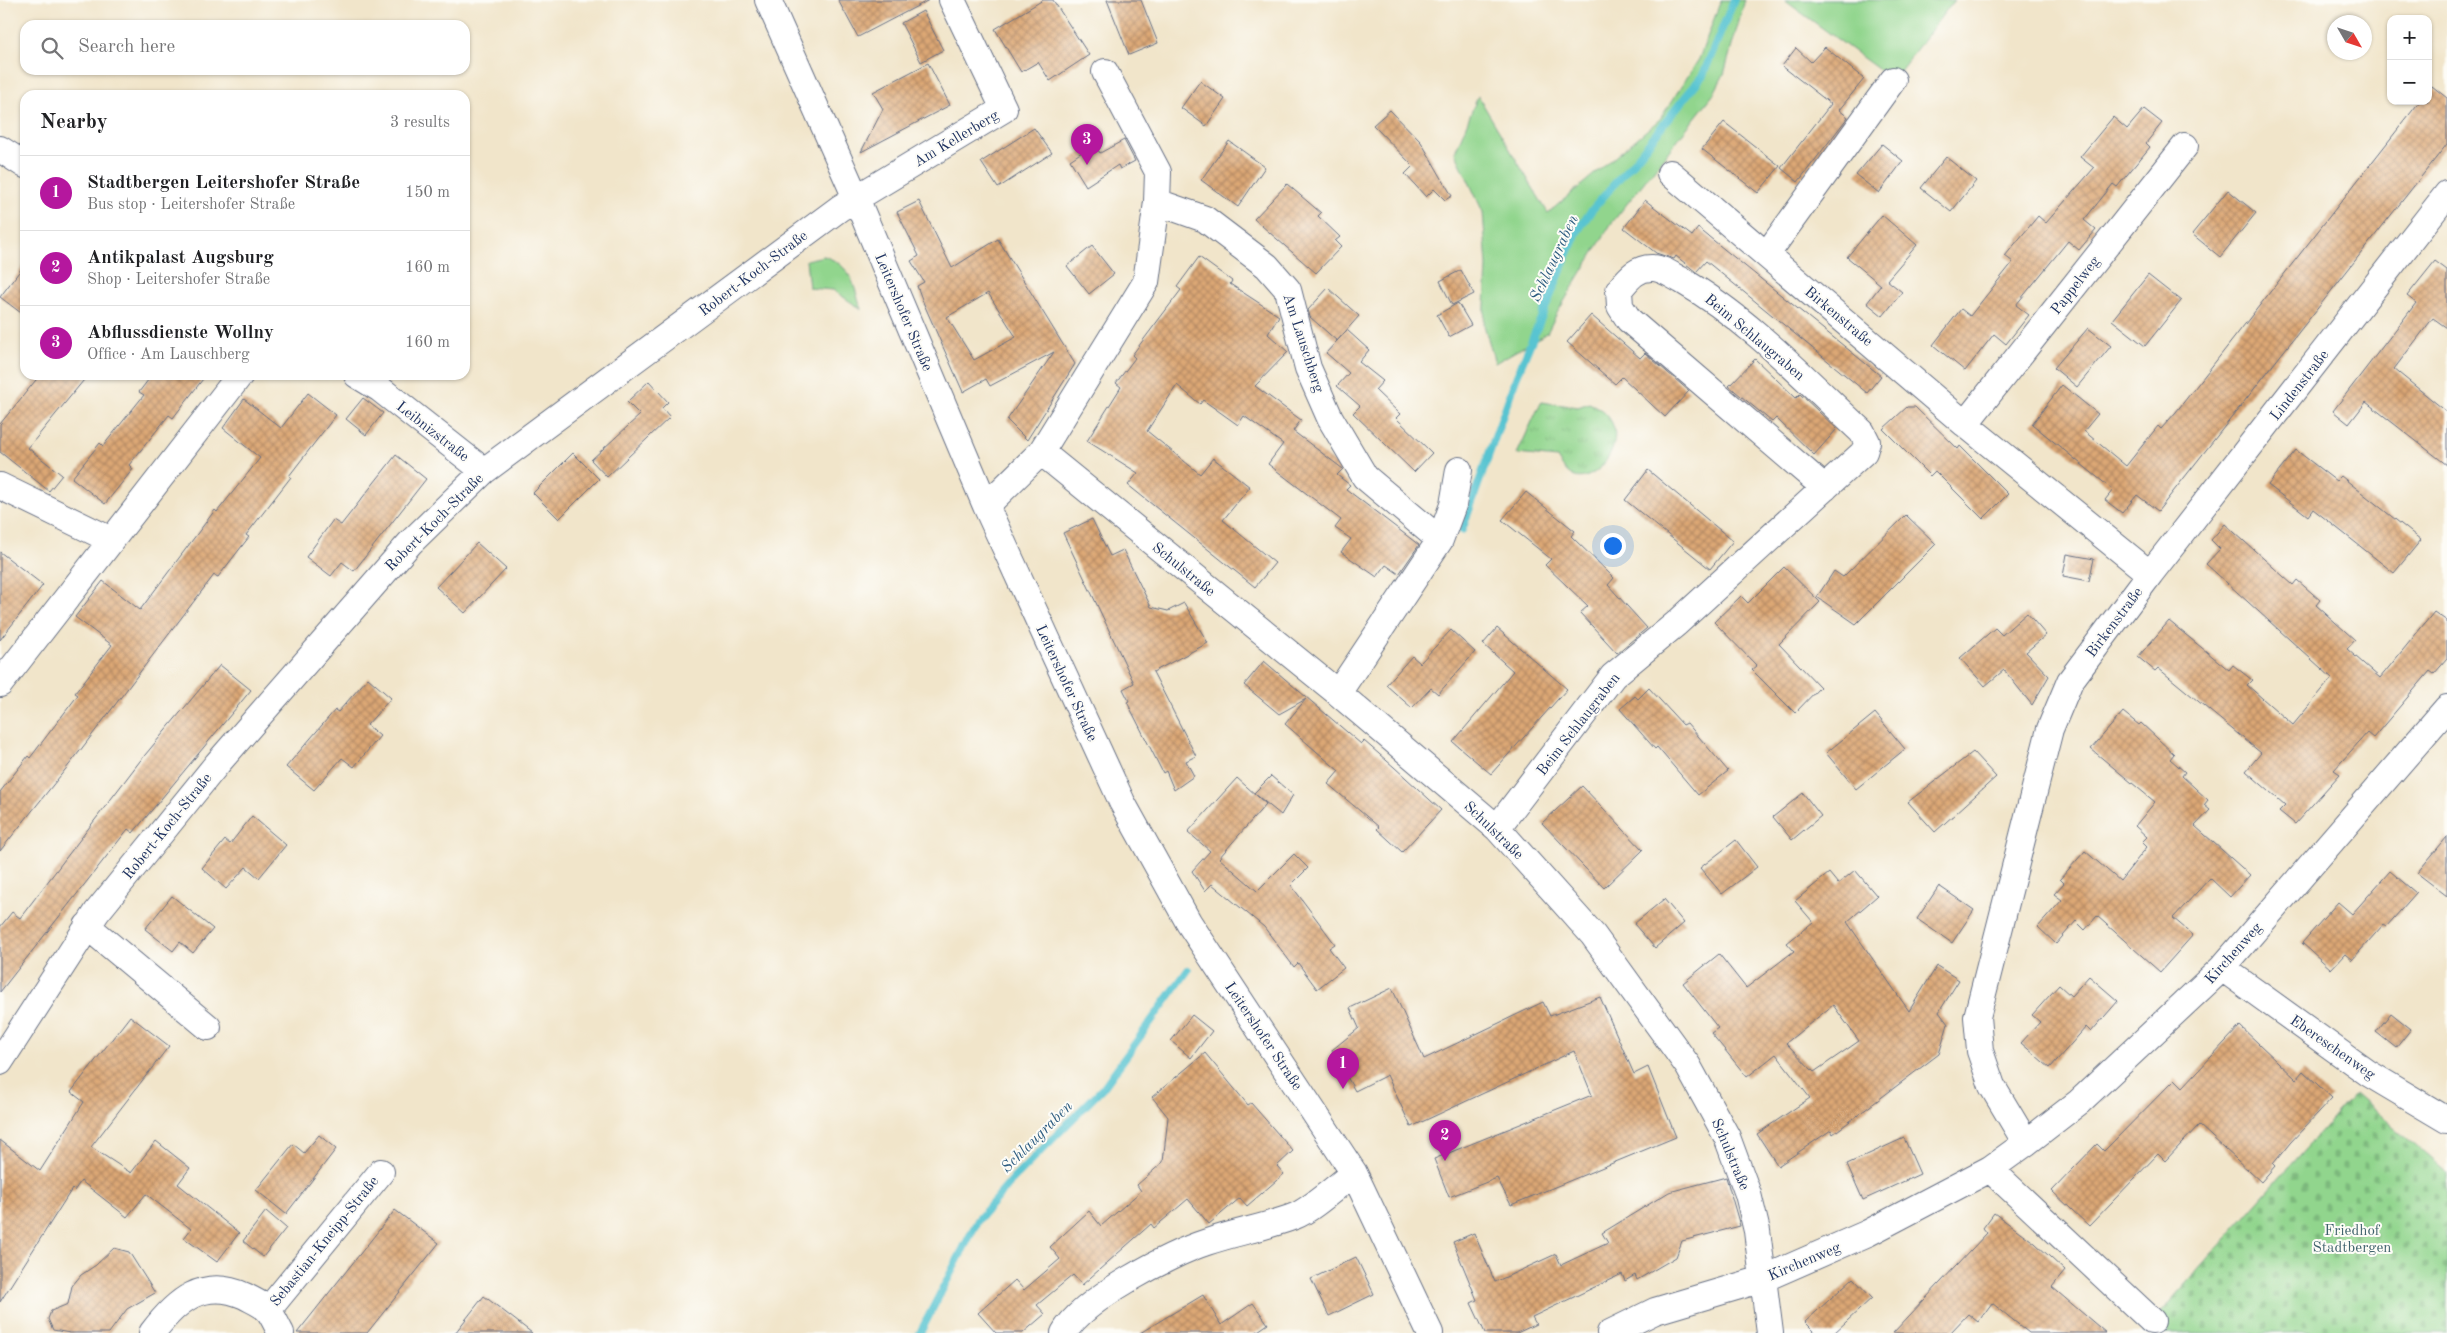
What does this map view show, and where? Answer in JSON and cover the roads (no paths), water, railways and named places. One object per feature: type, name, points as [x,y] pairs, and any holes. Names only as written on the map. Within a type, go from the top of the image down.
[{"type":"street","name":"Leitershofer Straße","points":[[768,0],[856,198],[986,506],[1127,811],[1194,930],[1354,1173],[1430,1333]]},
{"type":"street","name":"Am Kellerberg","points":[[856,198],[1004,109],[952,0]]},
{"type":"street","points":[[986,506],[1041,452],[1146,282],[1158,202],[1158,172],[1105,72]]},
{"type":"street","points":[[1767,254],[1894,80]]},
{"type":"street","name":"Pappelweg","points":[[1965,424],[2185,146]]},
{"type":"street","points":[[0,148],[20,162]]},
{"type":"street","name":"Birkenstraße","points":[[1670,173],[1965,424],[2150,574],[2070,681],[2050,729],[1977,1017],[1980,1050],[1992,1086],[2026,1144]]},
{"type":"street","name":"Lindenstraße","points":[[2150,574],[2447,194]]},
{"type":"street","name":"Robert-Koch-Straße","points":[[0,1062],[87,926],[216,764],[410,543],[484,471],[856,198]]},
{"type":"street","name":"Am Lauschberg","points":[[1158,202],[1205,219],[1267,266],[1288,290],[1308,368],[1330,418],[1365,477],[1440,540]]},
{"type":"street","name":"Beim Schlaugraben","points":[[1497,828],[1613,676],[1677,623],[1825,488],[1864,452],[1867,442],[1862,432],[1757,336],[1700,291],[1653,268],[1639,271],[1631,276],[1620,290],[1620,306],[1629,320],[1825,488]]},
{"type":"street","points":[[0,684],[236,380]]},
{"type":"street","name":"Leibnizstraße","points":[[365,380],[380,389],[484,471]]},
{"type":"street","name":"Schulstraße","points":[[1041,452],[1338,693],[1497,828],[1593,935],[1688,1066],[1727,1137],[1748,1194],[1757,1231],[1770,1333]]},
{"type":"street","points":[[1338,693],[1440,540],[1453,505],[1458,470]]},
{"type":"street","points":[[0,486],[111,540]]},
{"type":"street","name":"Kirchenweg","points":[[1610,1333],[1655,1311],[1763,1279],[1868,1233],[1990,1169],[2026,1144],[2079,1102],[2222,968],[2447,708]]},
{"type":"street","points":[[87,926],[208,1027]]},
{"type":"street","name":"Ebereschenweg","points":[[2222,968],[2368,1074],[2447,1120]]},
{"type":"street","points":[[1990,1169],[2152,1321]]},
{"type":"street","name":"Sebastian-Kneipp-Straße","points":[[268,1310],[381,1172]]},
{"type":"street","points":[[1064,1333],[1069,1324],[1092,1302],[1135,1276],[1205,1242],[1298,1215],[1354,1173]]},
{"type":"street","name":"Sebastian-Kneipp-Straße","points":[[152,1333],[167,1312],[185,1298],[209,1289],[230,1290],[268,1310],[282,1333]]},
{"type":"waterway","name":"Schlaugraben","points":[[1462,530],[1516,378],[1577,232],[1591,211],[1635,160],[1703,75],[1734,0]]},
{"type":"waterway","name":"Schlaugraben","points":[[920,1333],[978,1220],[1013,1179],[1103,1088],[1188,970]]},
{"type":"place","name":"Abflussdienste Wollny","points":[[1087,165]]},
{"type":"place","name":"Stadtbergen Leitershofer Straße","points":[[1343,1089]]},
{"type":"place","name":"Antikpalast Augsburg","points":[[1445,1161]]},
{"type":"park label","name":"Friedhof Stadtbergen","points":[[2352,1238]]}]
